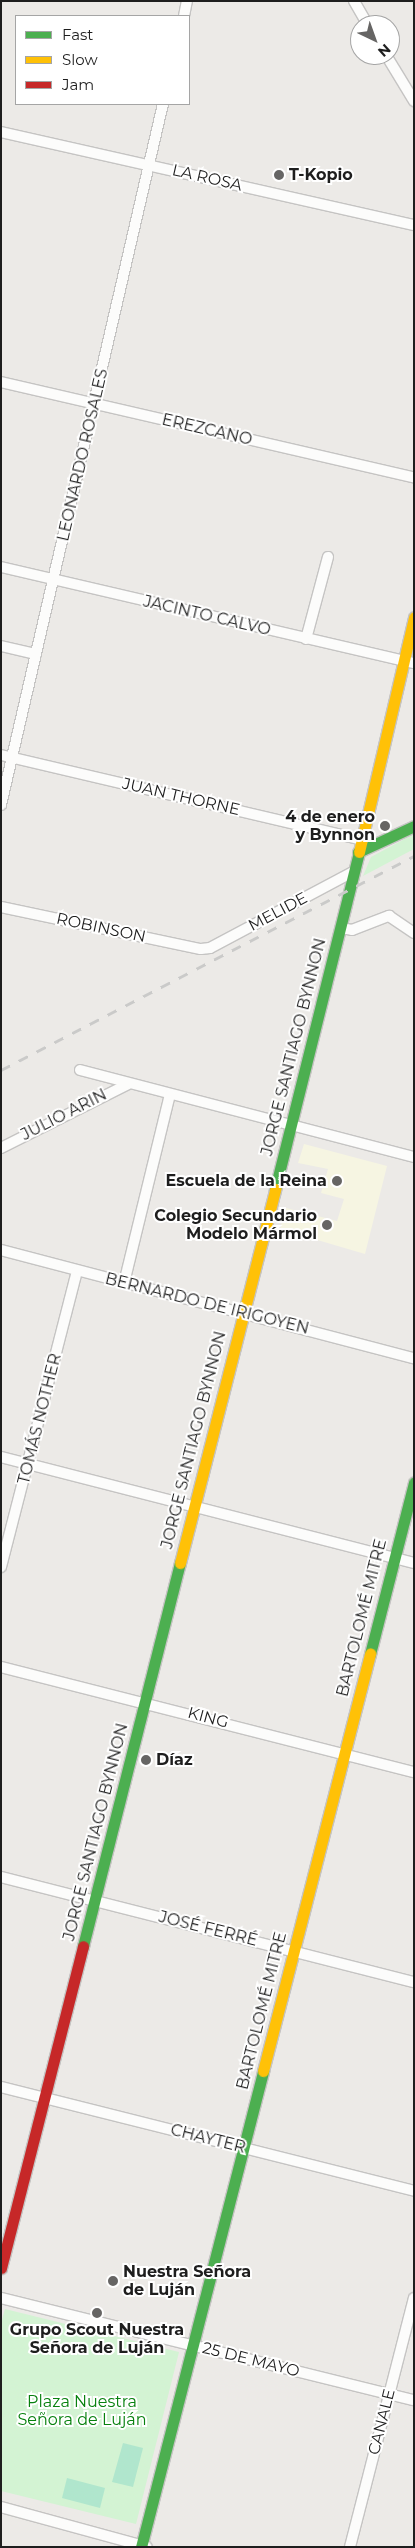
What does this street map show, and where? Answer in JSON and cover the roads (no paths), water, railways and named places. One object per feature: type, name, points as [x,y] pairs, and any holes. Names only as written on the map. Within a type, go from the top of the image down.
[{"type":"street","points":[[184,15],[188,1]]},
{"type":"street","points":[[354,1],[362,15]]},
{"type":"street","points":[[392,65],[414,101]]},
{"type":"street","name":"LEONARDO ROSALES","points":[[1,806],[55,580],[163,105]]},
{"type":"street","name":"LA ROSA","points":[[1,132],[414,225]]},
{"type":"street","name":"EREZCANO","points":[[1,382],[414,477]]},
{"type":"street","points":[[306,639],[328,557]]},
{"type":"street","name":"JACINTO CALVO","points":[[1,567],[408,662]]},
{"type":"street","name":"JORGE SANTIAGO BYNNON","points":[[1,2268],[341,928],[360,839],[408,662],[414,618]]},
{"type":"street","points":[[1,646],[36,654]]},
{"type":"street","name":"JUAN THORNE","points":[[1,755],[360,839]]},
{"type":"street","points":[[358,852],[414,826]]},
{"type":"street","name":"MELIDE","points":[[201,949],[210,948],[354,872]]},
{"type":"street","name":"ROBINSON","points":[[1,906],[201,949]]},
{"type":"street","points":[[341,928],[352,930],[389,916],[414,933]]},
{"type":"street","points":[[80,1070],[170,1095],[414,1157]]},
{"type":"street","name":"JULIO ARIN","points":[[1,1148],[128,1084]]},
{"type":"street","points":[[124,1283],[170,1095]]},
{"type":"street","name":"BERNARDO DE IRIGOYEN","points":[[1,1250],[414,1358]]},
{"type":"street","name":"TOMÁS NOTHER","points":[[1,1567],[77,1271]]},
{"type":"street","points":[[1,1457],[194,1508],[414,1562]]},
{"type":"street","name":"BARTOLOMÉ MITRE","points":[[143,2546],[414,1482]]},
{"type":"street","name":"KING","points":[[1,1667],[145,1702],[414,1772]]},
{"type":"street","name":"JOSÉ FERRÉ","points":[[1,1877],[414,1982]]},
{"type":"street","name":"CHAYTER","points":[[1,2087],[414,2192]]},
{"type":"street","name":"25 DE MAYO","points":[[1,2298],[414,2400]]},
{"type":"street","name":"CANALE","points":[[350,2547],[414,2298]]},
{"type":"street","points":[[1,2507],[143,2546]]},
{"type":"railway","points":[[1,1070],[414,856]]},
{"type":"place","name":"T-Kopio","points":[[279,175]]},
{"type":"place","name":"4 de enero y Bynnon","points":[[385,826]]},
{"type":"place","name":"Escuela de la Reina","points":[[337,1181]]},
{"type":"place","name":"Colegio Secundario Modelo Mármol","points":[[327,1225]]},
{"type":"place","name":"Díaz","points":[[146,1760]]},
{"type":"place","name":"Nuestra Señora de Luján","points":[[113,2281]]},
{"type":"place","name":"Grupo Scout Nuestra Señora de Luján","points":[[97,2313]]},
{"type":"park label","name":"Plaza Nuestra Señora de Luján","points":[[82,2411]]}]
